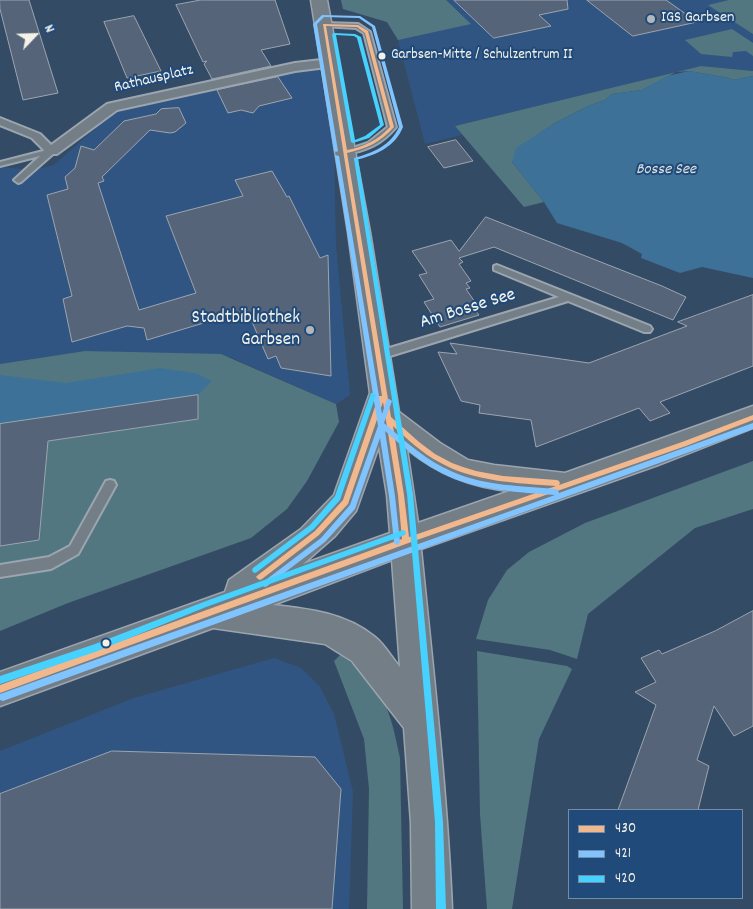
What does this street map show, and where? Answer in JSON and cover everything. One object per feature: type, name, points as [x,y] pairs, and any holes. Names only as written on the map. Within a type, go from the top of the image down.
[{"type":"street","points":[[319,0],[346,152],[385,406],[401,495],[423,724],[430,823],[432,909]]},
{"type":"street","name":"Rathausplatz","points":[[51,151],[112,107],[295,67],[330,64]]},
{"type":"street","points":[[0,121],[36,136],[51,151]]},
{"type":"street","points":[[385,406],[424,448],[459,468],[506,478],[567,484]]},
{"type":"street","points":[[209,612],[282,562],[338,514],[346,502],[385,406]]},
{"type":"street","points":[[0,689],[98,656],[209,612],[406,541],[567,484],[688,444],[753,417]]},
{"type":"street","points":[[209,612],[318,626],[333,631],[364,649],[423,724]]},
{"type":"lane","points":[[324,25],[358,26],[367,32],[392,127],[383,138],[362,150],[346,152]]},
{"type":"lane","points":[[18,180],[51,151]]},
{"type":"lane","name":"Rathausplatz","points":[[0,164],[51,151]]},
{"type":"lane","name":"Am Bosse See","points":[[497,268],[647,329]]},
{"type":"lane","name":"Am Bosse See","points":[[377,356],[569,298]]},
{"type":"lane","points":[[0,571],[52,563],[74,550],[110,485]]},
{"type":"shaded area","points":[[341,0],[753,0],[753,71],[701,66],[455,126],[462,135],[425,144],[398,40],[387,22],[343,9]]},
{"type":"shaded area","points":[[319,68],[334,147],[336,246],[350,395],[336,404],[230,357],[85,351],[0,364],[0,167],[34,170],[54,165],[114,112],[291,71]]},
{"type":"shaded area","points":[[274,658],[301,668],[320,687],[334,714],[353,792],[349,909],[0,909],[0,751],[134,698]]},
{"type":"green space","points":[[341,0],[446,0],[471,24],[398,40],[387,22],[343,9]]},
{"type":"green space","points":[[729,0],[753,0],[753,34],[708,5]]},
{"type":"green space","points":[[732,29],[753,43],[753,56],[746,51],[733,52],[732,57],[701,54],[685,40]]},
{"type":"green space","points":[[701,66],[753,71],[753,76],[733,80],[689,71],[677,72]]},
{"type":"green space","points":[[676,72],[642,90],[612,94],[605,100],[588,106],[555,123],[537,135],[512,162],[544,202],[524,207],[455,126]]},
{"type":"green space","points":[[85,351],[221,354],[336,404],[339,422],[307,481],[287,509],[251,538],[68,603],[0,631],[0,546],[48,441],[198,419],[198,396],[0,424],[0,364]]},
{"type":"green space","points":[[753,461],[753,509],[695,528],[588,614],[577,659],[550,650],[476,639],[488,600],[507,570],[529,552],[585,523]]},
{"type":"green space","points":[[477,651],[567,666],[572,669],[539,739],[512,909],[487,909],[480,814]]},
{"type":"green space","points":[[340,655],[355,665],[376,687],[383,699],[393,726],[400,758],[403,909],[367,909],[369,789],[364,739],[334,661]]},
{"type":"water","name":"Bosse See","points":[[689,71],[733,80],[753,76],[753,278],[702,267],[680,273],[641,258],[642,254],[622,243],[557,223],[544,202],[512,162],[516,148],[555,123],[588,106],[605,100],[612,94],[642,90],[667,76]]},
{"type":"water","points":[[160,368],[195,373],[212,381],[198,395],[0,424],[0,375],[66,383]]},
{"type":"building","points":[[0,0],[29,0],[58,93],[23,100],[0,9]]},
{"type":"building","points":[[201,0],[275,0],[290,44],[261,50],[271,66],[212,79],[204,64],[207,61],[203,62],[176,5]]},
{"type":"building","points":[[454,0],[567,0],[568,9],[539,15],[551,26],[494,38]]},
{"type":"building","points":[[587,0],[666,0],[697,22],[633,36]]},
{"type":"building","points":[[134,16],[161,71],[127,78],[104,22]]},
{"type":"building","points":[[278,77],[292,98],[259,106],[253,113],[241,110],[228,113],[217,90]]},
{"type":"building","points":[[179,108],[186,123],[175,132],[170,133],[150,130],[102,177],[104,181],[98,183],[139,310],[196,293],[166,216],[243,196],[235,180],[272,171],[287,197],[289,196],[320,258],[328,255],[331,376],[281,368],[276,356],[268,359],[247,310],[147,340],[144,328],[127,326],[72,342],[63,299],[72,296],[47,195],[68,189],[65,177],[75,168],[81,146],[94,150],[124,121],[156,114],[161,109]]},
{"type":"building","points":[[456,140],[473,161],[444,168],[428,147]]},
{"type":"building","points":[[486,217],[686,297],[673,320],[494,247],[459,258],[463,262],[459,264],[471,281],[466,283],[470,288],[466,289],[479,308],[475,310],[479,315],[440,327],[424,302],[434,299],[419,275],[427,273],[412,251],[451,240],[459,251]]},
{"type":"building","points":[[753,295],[753,366],[660,402],[670,413],[650,421],[639,408],[536,447],[531,420],[479,413],[480,405],[461,401],[438,352],[457,354],[450,343],[589,363],[687,326],[678,322]]},
{"type":"building","points":[[198,395],[198,419],[48,441],[39,540],[0,546],[0,424]]},
{"type":"building","points":[[753,611],[753,726],[734,736],[714,706],[697,760],[709,766],[698,809],[618,809],[656,705],[635,692],[656,682],[641,658],[659,650],[662,654],[715,631]]},
{"type":"building","points":[[112,751],[315,757],[341,789],[332,909],[0,909],[0,794]]},
{"type":"transit line","name":"421","points":[[336,151],[315,24],[323,16],[360,17],[374,27],[401,127],[389,144],[376,152],[356,159]]},
{"type":"transit line","name":"430","points":[[324,25],[358,26],[367,32],[392,127],[377,141],[352,151],[345,152],[324,25]]},
{"type":"transit line","name":"420","points":[[334,34],[355,35],[359,37],[382,125],[367,137],[353,142],[334,34]]},
{"type":"transit line","name":"430","points":[[345,152],[401,495],[406,541]]},
{"type":"transit line","name":"421","points":[[337,156],[392,496],[397,542]]},
{"type":"transit line","name":"420","points":[[356,159],[410,494],[439,822],[441,909]]},
{"type":"transit line","name":"420","points":[[255,570],[312,527],[338,498],[373,395]]},
{"type":"transit line","name":"430","points":[[260,577],[317,533],[346,502],[381,398]]},
{"type":"transit line","name":"421","points":[[265,584],[323,540],[353,507],[389,401]]},
{"type":"transit line","name":"430","points":[[0,689],[414,538],[684,444],[753,417]]},
{"type":"transit line","name":"430","points":[[388,418],[417,444],[450,465],[476,474],[557,483]]},
{"type":"transit line","name":"421","points":[[382,425],[422,458],[451,474],[495,486],[556,492]]},
{"type":"transit line","name":"421","points":[[3,697],[753,426]]},
{"type":"transit line","name":"420","points":[[0,680],[95,648],[206,604],[403,533]]},
{"type":"place","name":"IGS Garbsen","points":[[651,19]]},
{"type":"place","name":"Garbsen-Mitte / Schulzentrum II","points":[[382,56]]},
{"type":"place","name":"Stadtbibliothek Garbsen","points":[[310,330]]}]
